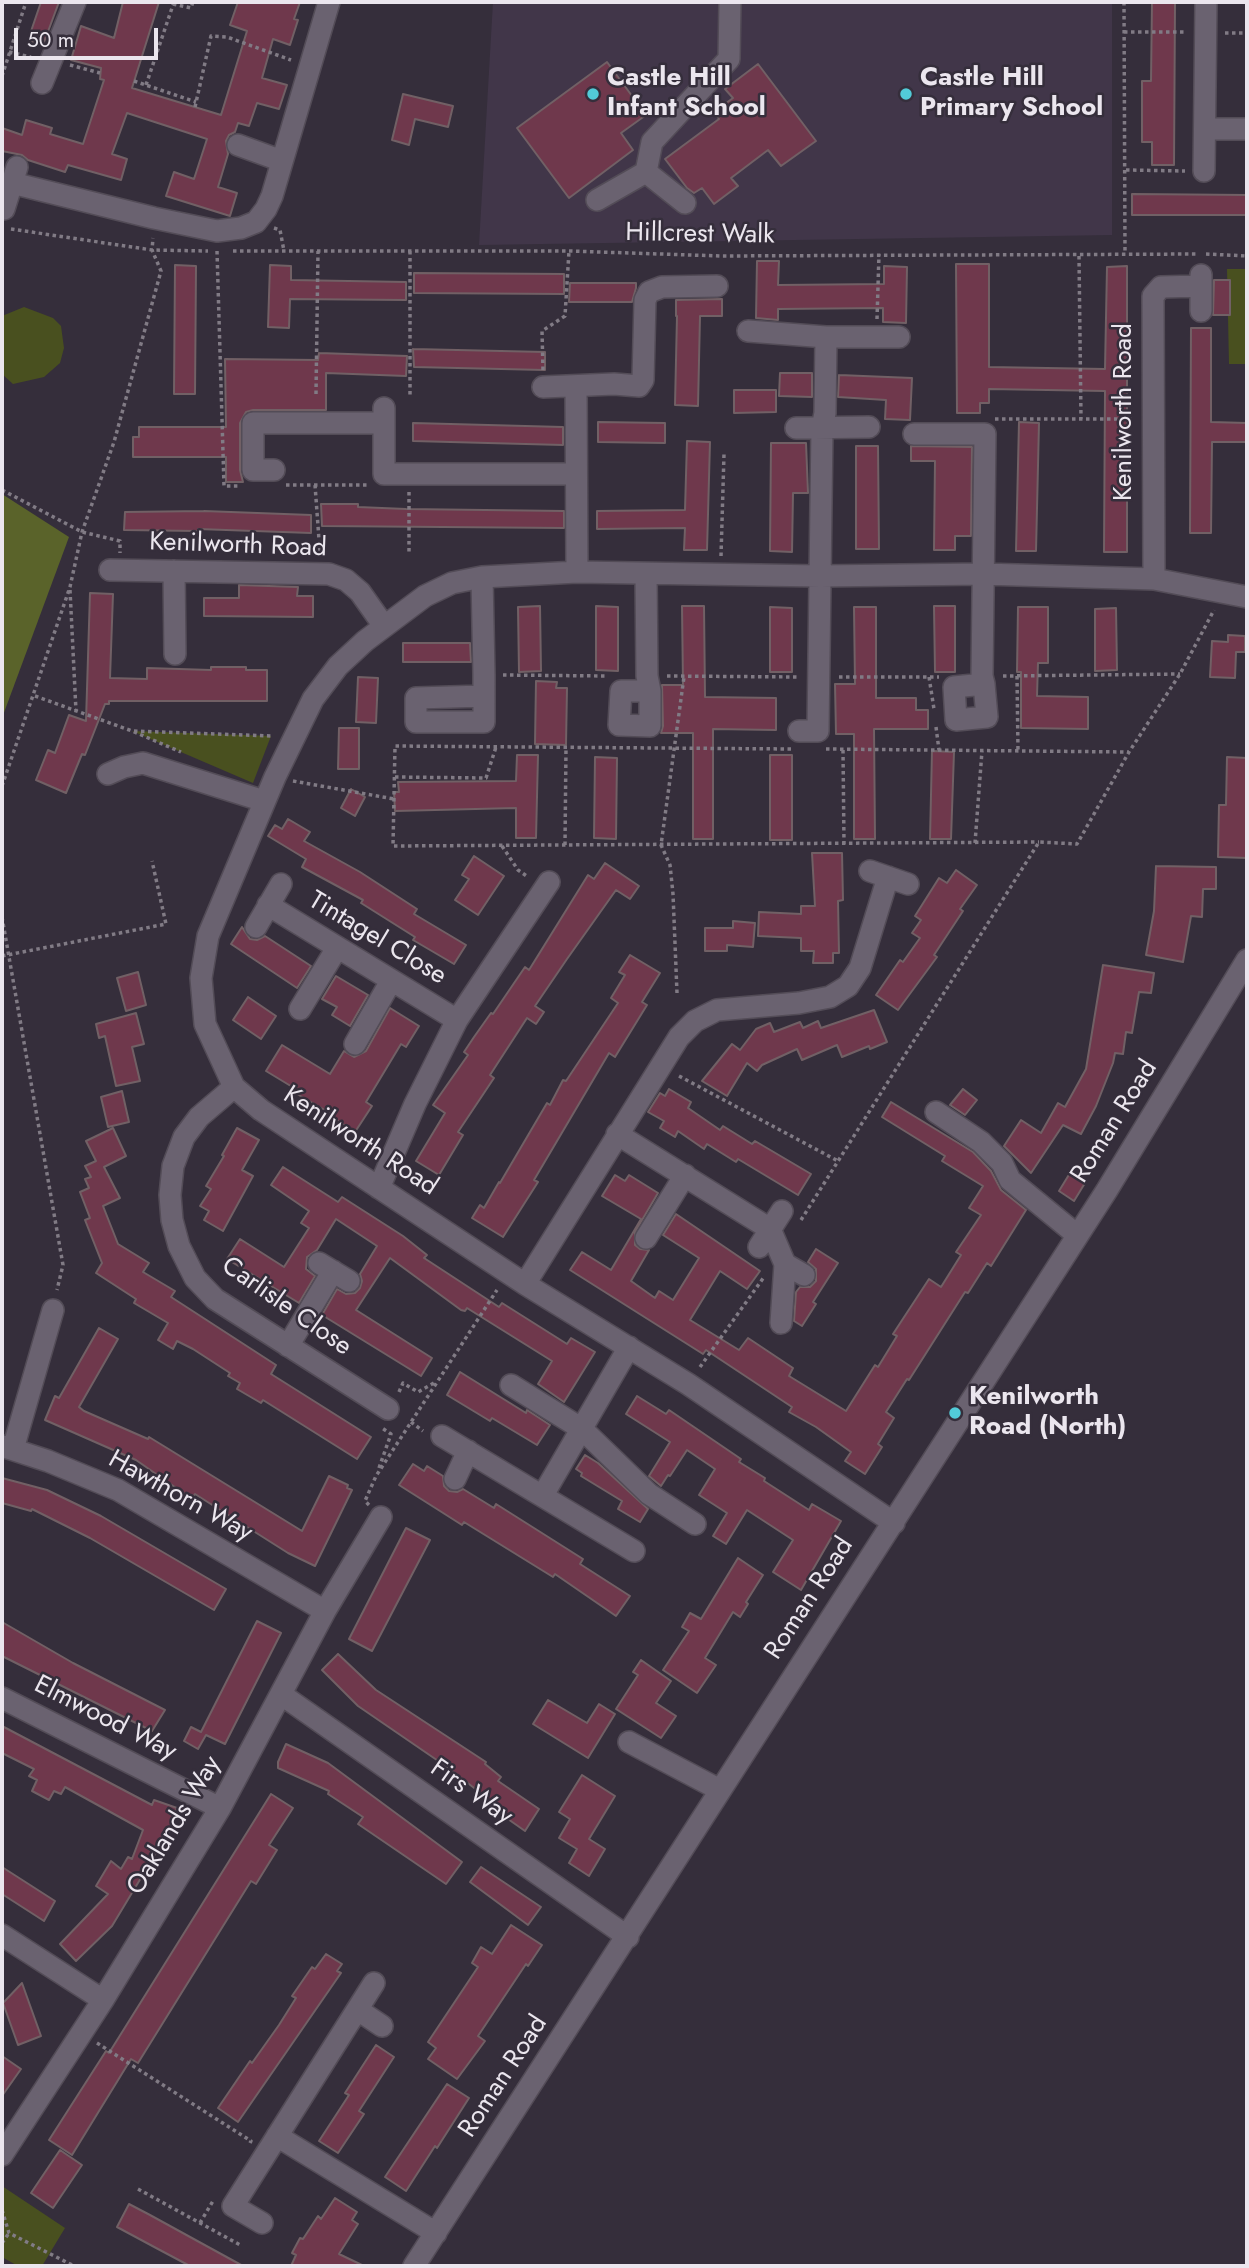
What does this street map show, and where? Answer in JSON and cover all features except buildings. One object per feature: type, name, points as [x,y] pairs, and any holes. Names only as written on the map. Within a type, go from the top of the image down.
[{"type":"street","points":[[42,83],[75,2]]},
{"type":"street","points":[[3,218],[14,175],[154,218],[217,231],[241,229],[256,222],[266,209],[282,162],[329,2]]},
{"type":"street","points":[[597,200],[646,172],[652,142],[729,59],[730,2]]},
{"type":"street","points":[[1205,171],[1206,2]]},
{"type":"street","points":[[1205,129],[1247,129]]},
{"type":"street","points":[[238,145],[282,162]]},
{"type":"street","points":[[646,172],[685,203]]},
{"type":"street","name":"Kenilworth Road","points":[[1154,579],[1153,296],[1161,287],[1201,281],[1201,311]]},
{"type":"street","points":[[543,387],[639,386],[643,380],[645,300],[649,292],[662,287],[717,286]]},
{"type":"street","points":[[748,331],[826,337],[899,337]]},
{"type":"street","points":[[795,740],[818,731],[822,428],[825,413],[826,337]]},
{"type":"street","points":[[576,386],[577,572]]},
{"type":"street","points":[[274,470],[253,470],[253,423],[384,416],[384,474],[576,474]]},
{"type":"street","points":[[796,428],[869,427]]},
{"type":"street","points":[[914,434],[985,434],[983,574],[987,679]]},
{"type":"street","name":"Kenilworth Road","points":[[114,570],[329,574],[346,580],[360,592],[384,626]]},
{"type":"street","points":[[174,571],[175,654]]},
{"type":"street","name":"Kenilworth Road","points":[[894,1523],[688,1384],[525,1284],[261,1111],[234,1087],[205,1024],[201,978],[208,936],[264,801],[313,699],[338,666],[384,626],[425,596],[452,583],[482,577],[577,572],[820,576],[983,574],[1154,579],[1247,597]]},
{"type":"street","points":[[646,575],[648,684]]},
{"type":"street","points":[[482,577],[484,686]]},
{"type":"street","points":[[108,774],[143,763],[264,801]]},
{"type":"street","points":[[525,1284],[671,1048],[695,1021],[718,1010],[799,1003],[830,997],[848,986],[860,968],[889,877]]},
{"type":"street","name":"Tintagel Close","points":[[379,1188],[415,1104],[457,1020],[540,883]]},
{"type":"street","name":"Tintagel Close","points":[[257,927],[281,884]]},
{"type":"street","name":"Tintagel Close","points":[[268,905],[457,1020]]},
{"type":"street","points":[[300,1009],[337,948]]},
{"type":"street","name":"Roman Road","points":[[414,2266],[894,1523],[1247,960]]},
{"type":"street","points":[[355,1044],[391,981]]},
{"type":"street","name":"Carlisle Close","points":[[234,1087],[199,1117],[184,1137],[173,1166],[170,1195],[172,1220],[179,1246],[195,1278],[215,1299],[388,1409]]},
{"type":"street","points":[[936,1112],[981,1142],[1002,1163],[1010,1180],[1077,1235]]},
{"type":"street","points":[[617,1134],[685,1175],[764,1238],[782,1259],[804,1275]]},
{"type":"street","points":[[646,1238],[685,1175]]},
{"type":"street","points":[[764,1238],[782,1211]]},
{"type":"street","points":[[781,1323],[782,1259]]},
{"type":"street","points":[[288,1346],[334,1272]]},
{"type":"street","points":[[7,1448],[53,1310]]},
{"type":"street","points":[[543,1495],[629,1347]]},
{"type":"street","points":[[511,1385],[582,1429],[649,1494],[695,1524]]},
{"type":"street","points":[[442,1436],[634,1551]]},
{"type":"street","name":"Hawthorn Way","points":[[7,1448],[48,1461],[118,1490],[326,1611]]},
{"type":"street","points":[[455,1479],[468,1451]]},
{"type":"street","name":"Oaklands Way","points":[[2,2155],[82,2034],[220,1808],[326,1611],[382,1517]]},
{"type":"street","name":"Firs Way","points":[[282,1695],[628,1937]]},
{"type":"street","name":"Elmwood Way","points":[[2,1698],[220,1808]]},
{"type":"street","points":[[629,1742],[720,1790]]},
{"type":"street","points":[[2,1935],[103,2000]]},
{"type":"street","points":[[262,2223],[233,2206],[374,1983]]},
{"type":"street","points":[[358,2010],[382,2026]]},
{"type":"street","points":[[277,2136],[436,2233]]},
{"type":"path","points":[[2,76],[26,2]]},
{"type":"path","points":[[146,85],[174,3],[191,8],[193,2]]},
{"type":"path","points":[[1124,2],[1125,254]]},
{"type":"path","points":[[1124,32],[1206,33]]},
{"type":"path","points":[[134,80],[196,105],[211,36],[227,37],[310,67]]},
{"type":"path","points":[[9,52],[40,59]]},
{"type":"path","points":[[69,65],[100,74]]},
{"type":"path","points":[[1125,170],[1205,171]]},
{"type":"path","points":[[3,218],[152,250],[217,251]]},
{"type":"path","points":[[2,786],[70,587],[82,532],[114,442],[162,271],[152,250],[154,218]]},
{"type":"path","name":"Hillcrest Walk","points":[[230,251],[569,251],[721,256],[1247,256]]},
{"type":"path","points":[[316,394],[318,251]]},
{"type":"path","points":[[410,251],[410,396]]},
{"type":"path","points":[[543,387],[542,331],[565,316],[569,251]]},
{"type":"path","points":[[877,337],[879,254]]},
{"type":"path","points":[[1079,256],[1081,419]]},
{"type":"path","points":[[985,434],[995,418],[1154,418]]},
{"type":"path","points":[[721,575],[723,454]]},
{"type":"path","points":[[315,485],[320,553]]},
{"type":"path","points":[[409,485],[409,553]]},
{"type":"path","points":[[2,490],[82,532],[120,541],[114,570]]},
{"type":"path","points":[[70,587],[76,712]]},
{"type":"path","points":[[795,740],[674,748],[395,746],[393,846],[1039,842],[1077,844],[1129,752],[1180,674],[1211,619],[1217,602]]},
{"type":"path","points":[[987,679],[1017,676],[1180,674]]},
{"type":"path","points":[[677,993],[670,864],[661,845],[684,676]]},
{"type":"path","points":[[484,686],[648,684],[684,676],[942,677]]},
{"type":"path","points":[[1017,676],[1018,751]]},
{"type":"path","points":[[34,696],[132,731],[193,757]]},
{"type":"path","points":[[132,731],[293,736]]},
{"type":"path","points":[[395,777],[486,778],[496,747]]},
{"type":"path","points":[[565,748],[565,845]]},
{"type":"path","points":[[817,749],[1129,752]]},
{"type":"path","points":[[843,750],[844,844]]},
{"type":"path","points":[[975,843],[982,751]]},
{"type":"path","points":[[275,777],[394,799]]},
{"type":"path","points":[[688,1384],[782,1259],[838,1161],[1039,842]]},
{"type":"path","points":[[502,846],[518,870],[540,883]]},
{"type":"path","points":[[2,956],[166,924],[152,861]]},
{"type":"path","points":[[2,917],[63,1265],[53,1310]]},
{"type":"path","points":[[672,1072],[838,1161]]},
{"type":"path","points":[[376,1476],[500,1285]]},
{"type":"path","points":[[365,1501],[391,1434],[382,1429],[388,1409],[403,1384],[418,1392],[436,1382]]},
{"type":"path","points":[[82,2034],[251,2141],[242,2154],[254,2171]]},
{"type":"path","points":[[138,2189],[242,2246]]},
{"type":"path","points":[[2,2210],[9,2232],[74,2266]]},
{"type":"path","points":[[2,2243],[9,2232]]},
{"type":"shaded area","name":"Castle Hill Primary School","points":[[493,2],[1112,2],[1112,235],[479,245]]},
{"type":"green space","points":[[1227,269],[1247,269],[1247,364],[1229,364]]},
{"type":"green space","points":[[24,307],[53,318],[61,326],[64,348],[60,363],[44,377],[13,384],[2,374],[2,316]]},
{"type":"green space","points":[[2,494],[69,537],[2,718]]},
{"type":"green space","points":[[132,731],[271,736],[253,783]]},
{"type":"green space","points":[[2,2186],[65,2228],[42,2266],[18,2266],[2,2257]]},
{"type":"place","name":"Castle Hill Infant School","points":[[593,94]]},
{"type":"place","name":"Castle Hill Primary School","points":[[906,94]]},
{"type":"place","name":"Kenilworth Road (North)","points":[[955,1413]]}]
